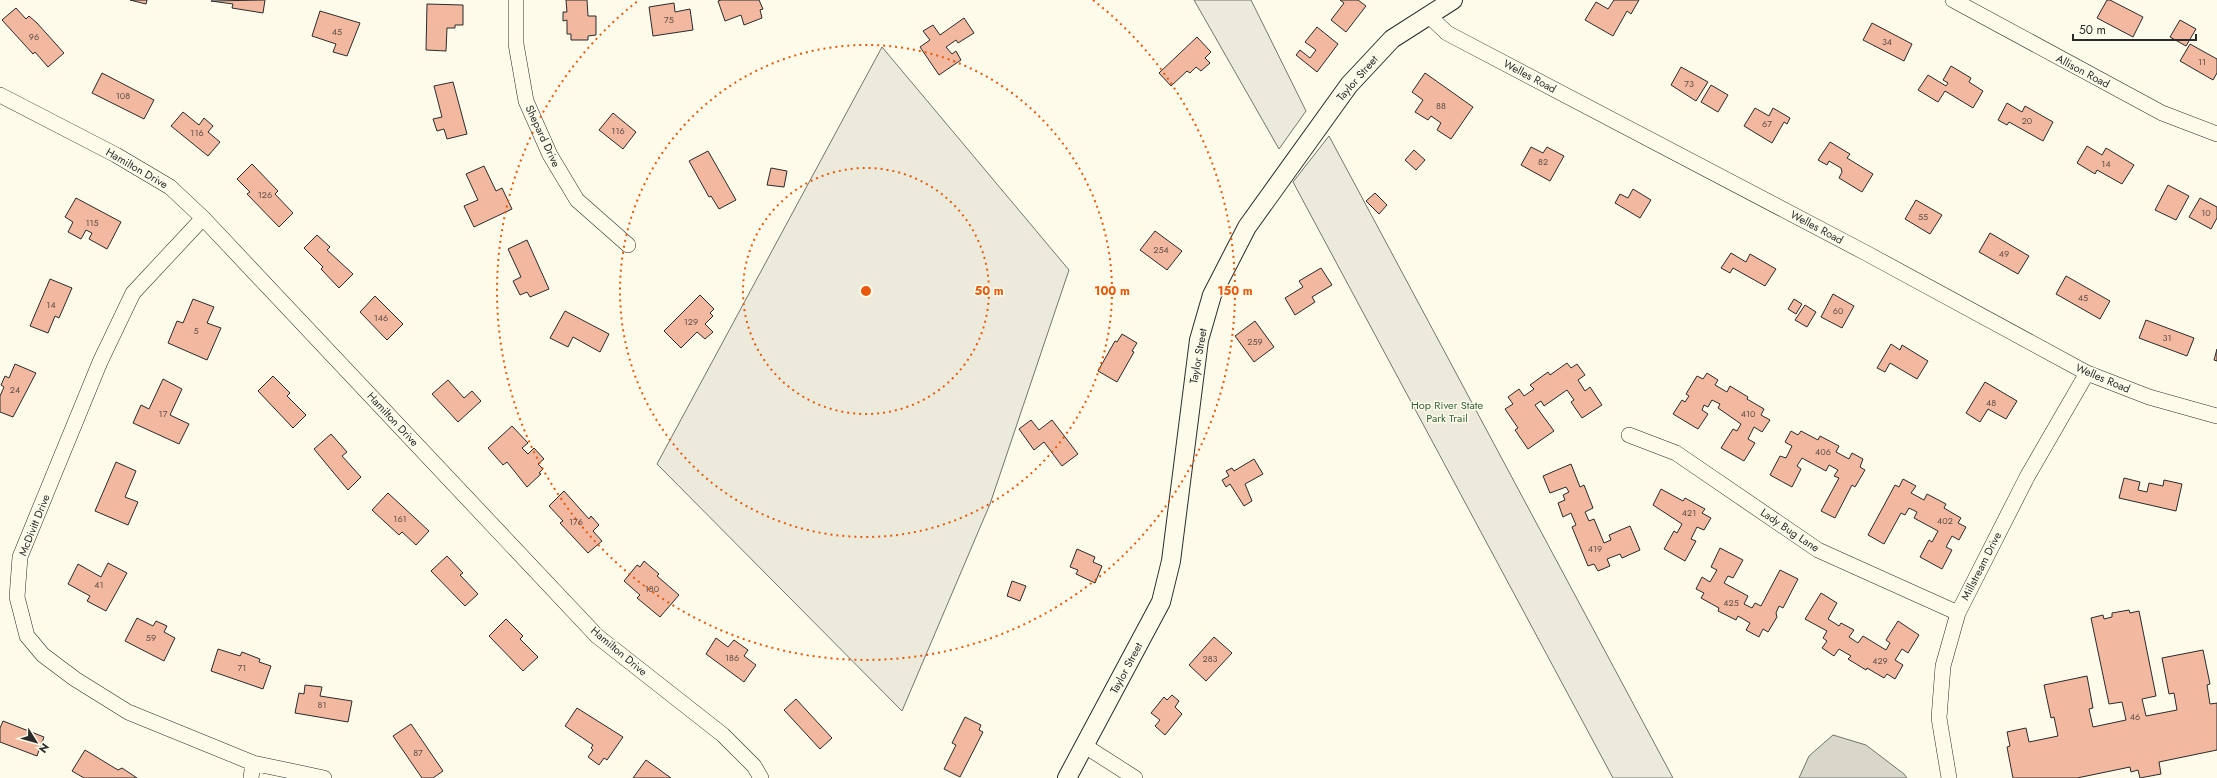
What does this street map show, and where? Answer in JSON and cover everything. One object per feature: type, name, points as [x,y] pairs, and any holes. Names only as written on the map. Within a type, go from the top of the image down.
[{"type":"street","name":"Shepard Drive","points":[[516,0],[516,44],[526,101],[550,155],[577,200],[628,245]]},
{"type":"street","name":"Taylor Street","points":[[1067,778],[1161,602],[1171,561],[1199,340],[1212,295],[1247,227],[1349,85],[1392,39],[1453,0]]},
{"type":"street","name":"Allison Road","points":[[1953,0],[2162,113],[2217,134]]},
{"type":"street","name":"Welles Road","points":[[1428,15],[1447,33],[1866,253],[2087,373],[2148,397],[2217,416]]},
{"type":"street","name":"Hamilton Drive","points":[[0,95],[116,155],[170,187],[203,218],[598,636],[722,735],[754,766],[762,778]]},
{"type":"street","name":"McDivitt Drive","points":[[203,218],[133,293],[100,362],[20,557],[17,597],[27,636],[43,655],[75,678],[128,712],[253,763],[324,778]]},
{"type":"street","name":"Millstream Drive","points":[[1949,778],[1939,718],[1943,666],[1958,613],[2028,477],[2087,373]]},
{"type":"street","name":"Lady Bug Lane","points":[[1629,436],[1676,453],[1818,550],[1958,613]]},
{"type":"street","points":[[1085,746],[1135,778]]},
{"type":"street","points":[[251,778],[253,763]]},
{"type":"green space","points":[[1194,0],[1251,0],[1306,111],[1279,149]]},
{"type":"green space","points":[[882,47],[1069,270],[990,504],[902,711],[657,464]]},
{"type":"green space","name":"Hop River State Park Trail","points":[[1329,136],[1673,778],[1613,778],[1293,182]]},
{"type":"shaded area","points":[[1833,735],[1866,745],[1904,774],[1907,778],[1799,778],[1809,756]]},
{"type":"building","points":[[130,0],[147,0],[146,4]]},
{"type":"building","points":[[265,0],[263,13],[232,8],[233,4],[211,1]]},
{"type":"building","points":[[566,0],[587,0],[588,16],[596,16],[596,35],[588,36],[588,40],[571,40],[571,34],[567,34],[567,20],[563,21],[563,12],[567,12]]},
{"type":"building","points":[[759,0],[763,9],[760,10],[762,18],[744,25],[741,15],[725,21],[718,1]]},
{"type":"building","points":[[1340,0],[1358,0],[1366,6],[1346,32],[1331,20],[1344,3]]},
{"type":"building","points":[[1614,0],[1639,0],[1631,14],[1627,11],[1613,36],[1585,20],[1596,2],[1608,9]]},
{"type":"building","points":[[2107,0],[2110,0],[2143,17],[2133,37],[2097,18]]},
{"type":"building","points":[[674,3],[675,12],[690,9],[693,30],[653,36],[649,7]]},
{"type":"building","points":[[427,4],[463,5],[463,25],[455,25],[455,28],[447,28],[446,51],[426,50]]},
{"type":"building","points":[[16,8],[26,19],[29,16],[37,23],[64,53],[48,67],[35,52],[33,54],[2,20]]},
{"type":"building","points":[[320,11],[360,23],[347,56],[333,52],[336,44],[312,36]]},
{"type":"building","points":[[964,18],[974,33],[958,43],[956,40],[946,47],[952,54],[956,51],[961,60],[939,75],[920,47],[930,40],[923,31],[933,25],[940,35]]},
{"type":"building","points":[[2180,20],[2196,29],[2186,46],[2170,37]]},
{"type":"building","points":[[1872,23],[1912,44],[1904,61],[1863,40]]},
{"type":"building","points":[[1317,27],[1338,44],[1317,72],[1296,55],[1300,50],[1310,58],[1316,50],[1305,42]]},
{"type":"building","points":[[1197,37],[1211,52],[1205,58],[1210,63],[1201,71],[1196,67],[1190,73],[1187,71],[1171,86],[1159,73]]},
{"type":"building","points":[[2190,44],[2217,59],[2217,73],[2213,80],[2180,61]]},
{"type":"building","points":[[1951,66],[1971,78],[1969,82],[1983,91],[1973,108],[1945,91],[1938,102],[1918,90],[1928,75],[1946,86],[1948,83],[1943,80]]},
{"type":"building","points":[[1681,67],[1708,82],[1696,101],[1671,85]]},
{"type":"building","points":[[102,73],[154,100],[144,119],[92,93]]},
{"type":"building","points":[[1425,73],[1473,107],[1451,139],[1437,130],[1441,123],[1431,116],[1428,120],[1415,112],[1423,100],[1412,92]]},
{"type":"building","points":[[453,82],[467,134],[447,139],[444,129],[437,131],[433,119],[442,117],[434,86]]},
{"type":"building","points":[[1711,85],[1728,95],[1718,112],[1701,102]]},
{"type":"building","points":[[2007,103],[2022,112],[2025,106],[2053,122],[2043,141],[2009,122],[2007,125],[1998,120]]},
{"type":"building","points":[[1755,108],[1769,116],[1773,108],[1790,118],[1787,124],[1784,122],[1772,143],[1744,126]]},
{"type":"building","points":[[183,112],[199,125],[204,118],[213,126],[208,132],[220,142],[208,156],[171,126]]},
{"type":"building","points":[[613,113],[636,132],[623,149],[599,130]]},
{"type":"building","points":[[1830,142],[1850,154],[1847,158],[1873,174],[1862,192],[1839,178],[1842,172],[1841,168],[1829,161],[1827,165],[1818,160]]},
{"type":"building","points":[[2087,146],[2102,155],[2106,148],[2134,165],[2122,184],[2097,170],[2095,174],[2077,163]]},
{"type":"building","points":[[1531,147],[1543,153],[1547,147],[1564,156],[1550,181],[1521,165]]},
{"type":"building","points":[[1414,150],[1425,160],[1416,170],[1405,160]]},
{"type":"building","points":[[708,151],[736,200],[719,209],[711,196],[709,197],[689,161]]},
{"type":"building","points":[[252,164],[278,191],[275,194],[293,213],[279,227],[247,194],[250,192],[237,179]]},
{"type":"building","points":[[484,166],[496,191],[502,188],[512,209],[474,227],[464,206],[478,200],[466,174]]},
{"type":"building","points":[[771,168],[787,171],[784,187],[767,185]]},
{"type":"building","points":[[2168,185],[2189,196],[2176,220],[2155,210]]},
{"type":"building","points":[[1633,189],[1651,200],[1640,218],[1615,203],[1620,194],[1628,198]]},
{"type":"building","points":[[1375,193],[1387,205],[1379,214],[1366,201]]},
{"type":"building","points":[[76,198],[121,222],[107,249],[89,239],[92,233],[86,230],[81,239],[68,232],[73,222],[65,217]]},
{"type":"building","points":[[2200,198],[2217,207],[2217,218],[2211,229],[2189,217]]},
{"type":"building","points":[[1916,200],[1942,215],[1930,234],[1905,219]]},
{"type":"building","points":[[1155,231],[1182,251],[1167,270],[1140,250]]},
{"type":"building","points":[[1990,233],[2029,256],[2018,274],[1979,252]]},
{"type":"building","points":[[317,235],[330,247],[327,250],[353,274],[339,288],[321,269],[323,267],[304,248]]},
{"type":"building","points":[[527,240],[549,289],[530,297],[527,292],[520,295],[513,281],[521,277],[508,249]]},
{"type":"building","points":[[1731,253],[1746,262],[1750,254],[1776,269],[1765,286],[1733,268],[1730,273],[1721,268]]},
{"type":"building","points":[[1321,268],[1332,285],[1312,297],[1315,302],[1295,315],[1285,298],[1303,287],[1299,281]]},
{"type":"building","points":[[2066,276],[2110,301],[2100,319],[2056,294]]},
{"type":"building","points":[[50,279],[72,288],[59,318],[55,316],[48,333],[30,326]]},
{"type":"building","points":[[1833,294],[1854,306],[1842,328],[1821,317]]},
{"type":"building","points":[[700,295],[714,309],[710,313],[713,316],[705,324],[713,332],[705,339],[697,332],[681,348],[664,331]]},
{"type":"building","points":[[375,296],[403,324],[387,340],[360,312]]},
{"type":"building","points":[[193,299],[214,307],[207,323],[221,328],[207,360],[168,343],[177,321],[183,323]]},
{"type":"building","points":[[1794,299],[1802,304],[1796,314],[1788,309]]},
{"type":"building","points":[[1805,305],[1816,312],[1807,327],[1795,320]]},
{"type":"building","points":[[565,311],[609,334],[600,352],[573,337],[568,347],[550,338]]},
{"type":"building","points":[[2146,320],[2194,338],[2187,356],[2139,338]]},
{"type":"building","points":[[1255,321],[1274,347],[1254,362],[1235,336]]},
{"type":"building","points":[[1122,334],[1137,343],[1132,351],[1134,352],[1117,382],[1098,371],[1115,341],[1117,342]]},
{"type":"building","points":[[1891,344],[1900,350],[1902,345],[1928,361],[1917,379],[1890,363],[1885,372],[1877,368]]},
{"type":"building","points":[[2217,349],[2217,361],[2214,360]]},
{"type":"building","points":[[1567,363],[1571,368],[1577,364],[1585,375],[1578,380],[1585,391],[1590,387],[1602,405],[1582,418],[1571,402],[1574,400],[1567,390],[1544,406],[1541,401],[1535,405],[1554,431],[1528,449],[1515,430],[1518,428],[1505,409],[1513,404],[1508,397],[1519,389],[1524,396],[1534,389],[1530,385],[1548,372],[1550,375]]},
{"type":"building","points":[[15,364],[36,373],[13,417],[0,412],[0,396],[4,387],[1,385],[5,376],[9,378]]},
{"type":"building","points":[[1707,373],[1718,380],[1715,385],[1727,392],[1730,386],[1748,397],[1747,399],[1764,409],[1761,415],[1770,420],[1762,432],[1754,427],[1748,439],[1755,443],[1744,461],[1721,448],[1733,429],[1737,431],[1741,424],[1718,408],[1720,404],[1712,400],[1708,407],[1704,405],[1702,410],[1708,414],[1698,429],[1673,414],[1682,400],[1685,402],[1689,396],[1686,394],[1697,376],[1703,379]]},
{"type":"building","points":[[273,376],[290,393],[287,396],[306,415],[293,428],[258,391]]},
{"type":"building","points":[[163,379],[182,389],[170,415],[189,424],[179,444],[133,423],[141,405],[149,409]]},
{"type":"building","points":[[448,380],[464,398],[472,391],[481,401],[458,422],[432,394]]},
{"type":"building","points":[[1985,382],[2017,401],[2006,419],[1988,409],[1980,422],[1966,413]]},
{"type":"building","points":[[1031,420],[1039,430],[1052,420],[1078,454],[1062,466],[1044,442],[1034,450],[1019,429]]},
{"type":"building","points":[[512,426],[528,443],[522,448],[528,454],[534,448],[544,459],[538,464],[543,469],[539,473],[541,474],[527,487],[507,462],[503,465],[488,448]]},
{"type":"building","points":[[1791,431],[1798,435],[1801,431],[1818,440],[1820,436],[1839,446],[1836,452],[1849,459],[1852,453],[1863,459],[1860,467],[1865,470],[1855,487],[1852,485],[1835,518],[1821,511],[1839,478],[1834,476],[1838,470],[1829,465],[1826,471],[1802,458],[1797,466],[1801,469],[1792,487],[1770,475],[1780,456],[1786,458],[1792,446],[1785,442]]},
{"type":"building","points":[[331,434],[347,452],[342,456],[361,477],[348,490],[314,449]]},
{"type":"building","points":[[1254,459],[1263,474],[1245,484],[1252,501],[1244,506],[1230,484],[1226,487],[1222,480],[1229,476],[1226,471],[1232,468],[1234,471]]},
{"type":"building","points":[[116,462],[136,471],[125,497],[138,502],[128,525],[95,511]]},
{"type":"building","points":[[1571,464],[1580,487],[1584,485],[1593,508],[1585,512],[1589,521],[1594,519],[1604,543],[1611,540],[1609,535],[1630,526],[1640,550],[1622,558],[1620,554],[1607,559],[1610,566],[1598,571],[1594,564],[1588,566],[1572,527],[1576,525],[1571,513],[1563,517],[1558,503],[1565,500],[1563,495],[1569,492],[1566,487],[1550,493],[1543,476]]},
{"type":"building","points":[[2124,478],[2140,482],[2138,490],[2147,492],[2149,483],[2163,486],[2164,480],[2182,484],[2176,511],[2119,498]]},
{"type":"building","points":[[1903,479],[1916,486],[1911,493],[1924,500],[1927,494],[1946,504],[1944,508],[1961,518],[1958,523],[1966,527],[1959,540],[1952,536],[1946,547],[1952,550],[1942,569],[1920,557],[1929,540],[1932,542],[1938,531],[1914,518],[1917,512],[1909,508],[1905,515],[1901,513],[1884,544],[1868,535],[1895,485],[1899,487]]},
{"type":"building","points":[[1661,489],[1683,501],[1685,498],[1705,509],[1702,513],[1711,518],[1704,530],[1697,527],[1691,539],[1696,541],[1685,561],[1664,549],[1674,531],[1677,533],[1682,524],[1653,505]]},
{"type":"building","points":[[564,491],[589,519],[591,516],[599,525],[593,531],[602,541],[588,553],[560,523],[563,521],[549,506]]},
{"type":"building","points":[[388,493],[429,531],[416,545],[402,532],[399,535],[372,510]]},
{"type":"building","points":[[1720,548],[1743,560],[1733,578],[1728,576],[1724,583],[1748,596],[1744,604],[1752,608],[1755,603],[1761,606],[1780,570],[1798,579],[1783,608],[1779,606],[1776,613],[1777,617],[1768,632],[1763,629],[1759,637],[1746,630],[1750,623],[1738,616],[1736,620],[1718,611],[1719,608],[1701,598],[1704,593],[1696,589],[1702,577],[1710,582],[1717,570],[1711,567]]},
{"type":"building","points":[[1077,549],[1095,557],[1093,562],[1102,566],[1095,583],[1076,574],[1078,570],[1070,567]]},
{"type":"building","points":[[447,556],[463,573],[460,575],[478,594],[465,606],[431,571]]},
{"type":"building","points":[[644,561],[659,574],[657,576],[679,595],[660,617],[637,598],[640,595],[624,581],[637,565],[640,567]]},
{"type":"building","points":[[108,563],[127,573],[106,611],[87,601],[90,596],[68,584],[78,564],[101,577]]},
{"type":"building","points":[[1012,581],[1026,586],[1020,601],[1007,596]]},
{"type":"building","points":[[1821,593],[1837,603],[1828,619],[1839,626],[1841,623],[1854,630],[1849,637],[1858,643],[1863,636],[1886,650],[1890,643],[1886,640],[1898,621],[1919,635],[1908,653],[1902,649],[1895,660],[1903,665],[1895,679],[1887,674],[1884,678],[1867,668],[1866,670],[1848,659],[1851,656],[1839,649],[1834,656],[1822,648],[1827,641],[1823,638],[1827,631],[1805,619]]},
{"type":"building","points":[[2129,610],[2130,613],[2139,611],[2156,696],[2142,699],[2146,716],[2177,710],[2174,693],[2169,694],[2162,658],[2203,650],[2210,684],[2207,685],[2210,704],[2217,703],[2217,750],[2159,762],[2161,774],[2140,778],[2138,770],[2131,772],[2130,767],[2077,778],[2013,778],[2007,747],[2010,746],[2007,732],[2026,728],[2029,742],[2058,736],[2054,717],[2051,718],[2044,685],[2087,676],[2093,708],[2089,709],[2093,727],[2126,720],[2122,702],[2109,704],[2091,618],[2103,615],[2104,619],[2112,617],[2112,613]]},
{"type":"building","points":[[137,618],[153,626],[156,621],[167,626],[164,632],[175,638],[164,661],[125,641]]},
{"type":"building","points":[[506,619],[523,636],[520,639],[538,657],[523,671],[489,636]]},
{"type":"building","points":[[1214,637],[1232,653],[1206,681],[1189,665]]},
{"type":"building","points":[[716,638],[728,647],[734,640],[748,650],[744,656],[756,665],[744,682],[706,654]]},
{"type":"building","points":[[218,649],[240,656],[242,652],[260,659],[259,662],[271,666],[263,689],[211,671]]},
{"type":"building","points":[[305,685],[322,687],[320,696],[352,701],[348,722],[295,713],[299,693],[304,694]]},
{"type":"building","points":[[1172,695],[1179,701],[1175,707],[1182,714],[1165,735],[1155,726],[1160,720],[1151,713],[1164,697],[1167,700]]},
{"type":"building","points":[[796,699],[832,738],[820,749],[784,710]]},
{"type":"building","points":[[577,708],[623,737],[607,760],[604,758],[599,765],[588,757],[593,750],[591,748],[593,745],[565,726]]},
{"type":"building","points":[[965,717],[981,725],[979,730],[983,732],[960,777],[944,769],[956,745],[952,743]]},
{"type":"building","points":[[3,721],[44,737],[37,756],[0,742],[0,728]]},
{"type":"building","points":[[411,724],[443,771],[433,778],[422,778],[393,736]]},
{"type":"building","points":[[85,750],[118,770],[122,768],[137,778],[84,778],[72,771]]},
{"type":"building","points":[[646,760],[671,778],[633,778]]}]
